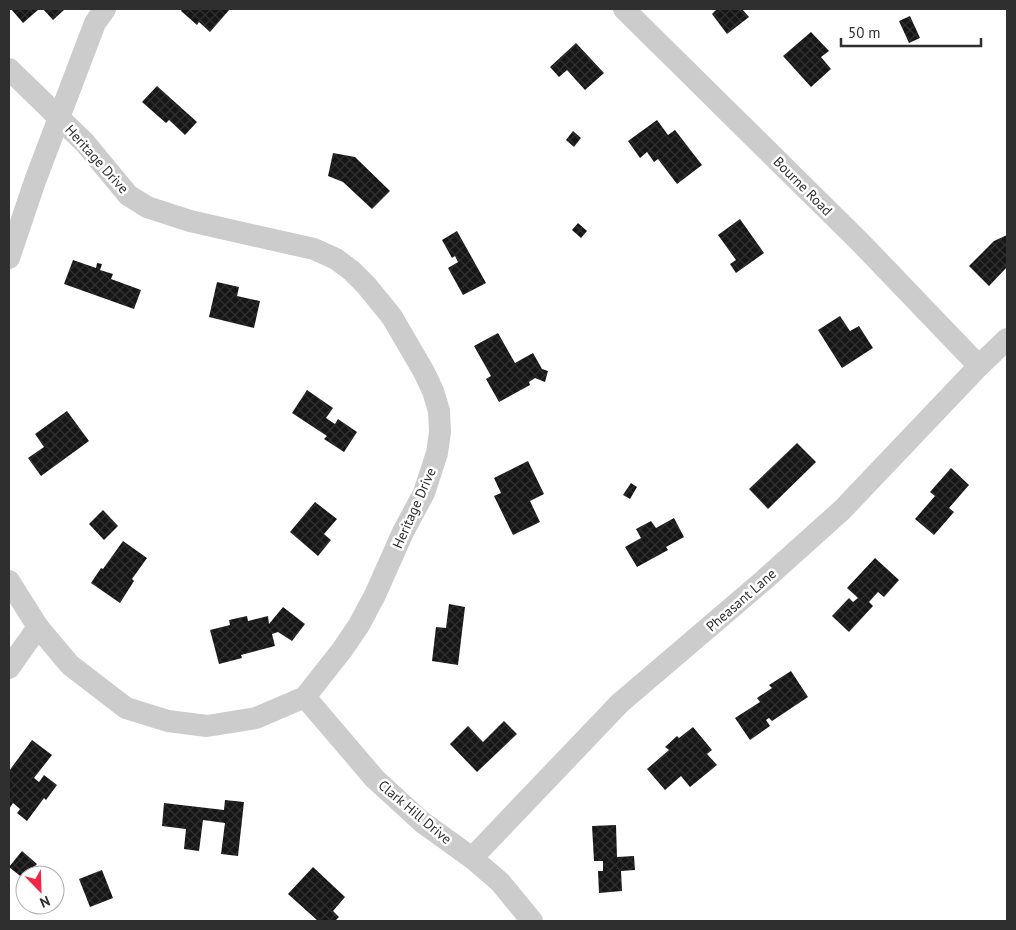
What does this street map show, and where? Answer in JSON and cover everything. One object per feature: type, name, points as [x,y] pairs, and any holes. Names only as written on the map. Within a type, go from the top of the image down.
[{"type":"street","points":[[9,258],[35,181],[95,23],[105,9]]},
{"type":"street","name":"Bourne Road","points":[[624,9],[860,242],[979,366]]},
{"type":"street","name":"Heritage Drive","points":[[9,69],[97,156],[117,184],[128,195],[147,207],[190,221],[314,249],[336,259],[366,285],[392,317],[433,391],[439,411],[440,432],[435,460],[424,493],[359,625],[305,697],[256,718],[207,726],[168,721],[126,708],[70,665],[38,627],[9,581]]},
{"type":"street","name":"Pheasant Lane","points":[[472,858],[620,704],[842,510],[1007,339]]},
{"type":"street","points":[[9,668],[38,627]]},
{"type":"street","name":"Clark Hill Drive","points":[[305,697],[375,779],[422,822],[472,858],[500,882],[532,921]]},
{"type":"building","points":[[11,9],[39,9],[23,23]]},
{"type":"building","points":[[43,9],[65,9],[53,20]]},
{"type":"building","points":[[182,9],[230,9],[210,32],[199,22],[197,25],[181,11]]},
{"type":"building","points":[[717,9],[742,9],[749,17],[727,34],[712,14]]},
{"type":"building","points":[[910,16],[920,38],[909,43],[899,21]]},
{"type":"building","points":[[811,32],[829,51],[821,57],[831,69],[811,87],[783,56]]},
{"type":"building","points":[[576,43],[604,73],[585,90],[567,70],[559,77],[550,67]]},
{"type":"building","points":[[157,86],[197,122],[185,135],[169,120],[166,123],[142,102]]},
{"type":"building","points":[[657,120],[668,135],[675,130],[702,165],[677,184],[658,159],[654,162],[647,152],[640,158],[628,141]]},
{"type":"building","points":[[573,131],[581,138],[574,147],[566,140]]},
{"type":"building","points":[[333,153],[355,157],[390,191],[372,209],[343,182],[328,176]]},
{"type":"building","points":[[740,219],[764,253],[736,273],[730,264],[736,260],[718,235]]},
{"type":"building","points":[[578,223],[587,231],[581,238],[572,230]]},
{"type":"building","points":[[457,231],[486,283],[463,295],[448,268],[458,262],[455,256],[452,258],[442,240]]},
{"type":"building","points":[[1007,235],[1007,267],[989,286],[969,266],[994,241]]},
{"type":"building","points":[[73,260],[96,268],[97,263],[102,264],[100,270],[113,274],[111,279],[141,290],[134,309],[64,284]]},
{"type":"building","points":[[217,282],[239,287],[237,296],[260,301],[254,328],[209,317]]},
{"type":"building","points":[[840,316],[850,331],[859,326],[873,348],[842,368],[818,330]]},
{"type":"building","points":[[498,333],[515,363],[533,353],[542,369],[548,371],[545,382],[535,378],[529,382],[530,385],[499,402],[486,379],[491,376],[474,346]]},
{"type":"building","points":[[307,390],[333,408],[326,418],[335,424],[338,419],[357,432],[344,452],[324,439],[327,436],[292,413]]},
{"type":"building","points":[[67,411],[89,441],[41,476],[28,458],[44,447],[35,434]]},
{"type":"building","points":[[797,443],[816,462],[768,509],[749,489]]},
{"type":"building","points":[[528,461],[544,494],[530,501],[540,522],[513,535],[494,496],[501,493],[494,478]]},
{"type":"building","points":[[951,468],[969,485],[949,508],[954,512],[934,535],[915,519],[935,496],[930,492]]},
{"type":"building","points":[[631,483],[637,487],[630,499],[623,495]]},
{"type":"building","points":[[315,502],[337,519],[324,534],[331,540],[318,556],[290,532]]},
{"type":"building","points":[[103,510],[118,526],[104,540],[89,524]]},
{"type":"building","points":[[674,518],[684,537],[666,547],[668,550],[637,567],[625,547],[641,538],[636,529],[651,521],[656,528]]},
{"type":"building","points":[[123,541],[147,558],[132,579],[134,581],[120,603],[91,583]]},
{"type":"building","points":[[875,558],[899,580],[884,597],[878,592],[869,602],[873,606],[849,632],[832,616],[849,598],[853,602],[858,598],[847,588]]},
{"type":"building","points":[[449,604],[465,607],[458,665],[432,661],[436,627],[446,628]]},
{"type":"building","points":[[283,607],[305,624],[292,641],[278,632],[272,634],[275,646],[241,655],[242,658],[219,664],[210,630],[230,625],[229,620],[247,616],[248,621],[268,616],[269,624]]},
{"type":"building","points":[[791,671],[808,697],[772,721],[769,718],[766,720],[770,726],[750,740],[735,718],[760,702],[757,698],[772,688],[769,685]]},
{"type":"building","points":[[504,721],[517,734],[477,772],[450,744],[468,726],[483,742]]},
{"type":"building","points":[[693,727],[712,750],[707,754],[717,765],[690,787],[681,776],[665,790],[647,769],[669,750],[665,747],[677,736],[679,738]]},
{"type":"building","points":[[32,740],[52,755],[34,778],[39,782],[44,775],[57,785],[46,800],[44,798],[27,821],[17,813],[20,809],[13,803],[9,809],[9,771]]},
{"type":"building","points":[[225,800],[244,802],[238,856],[221,854],[225,823],[203,820],[199,851],[184,849],[186,829],[162,826],[164,803],[224,810]]},
{"type":"building","points":[[616,825],[617,857],[634,856],[635,870],[621,871],[622,891],[599,893],[598,871],[603,871],[603,861],[594,861],[592,826]]},
{"type":"building","points":[[22,851],[37,864],[15,865],[15,872],[9,867]]},
{"type":"building","points":[[313,867],[345,897],[333,911],[339,917],[335,921],[318,921],[288,894]]},
{"type":"building","points":[[102,870],[113,898],[90,907],[79,879]]}]
